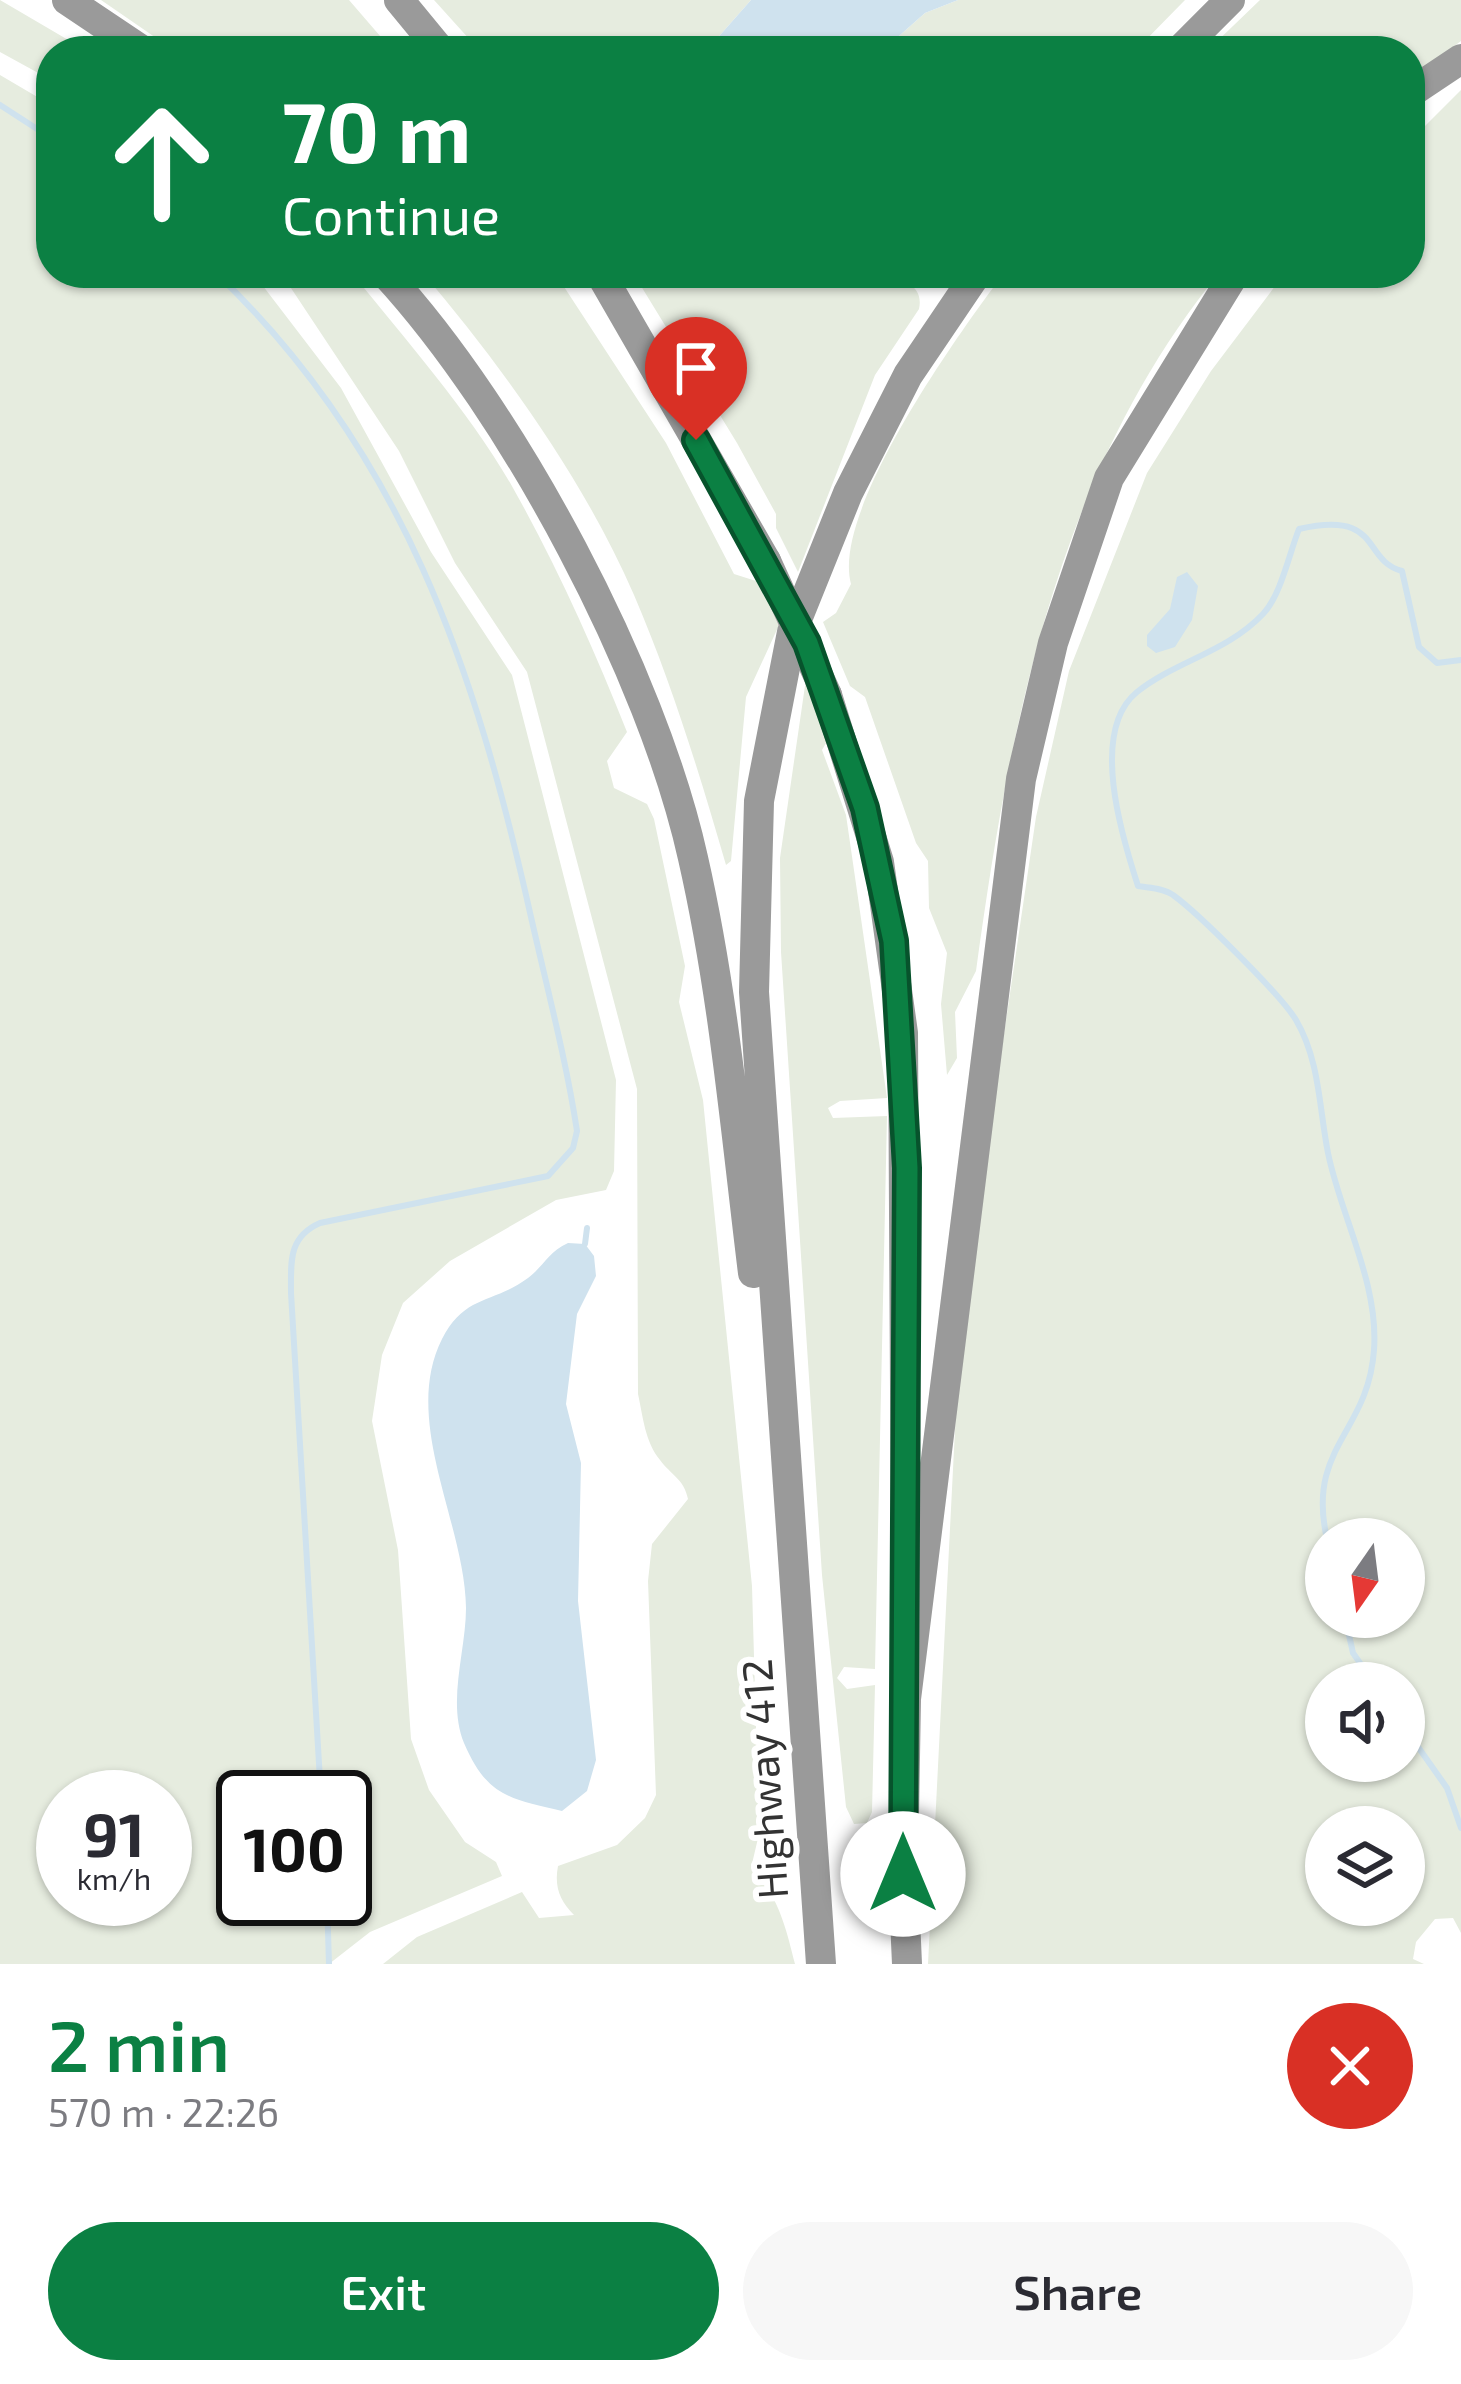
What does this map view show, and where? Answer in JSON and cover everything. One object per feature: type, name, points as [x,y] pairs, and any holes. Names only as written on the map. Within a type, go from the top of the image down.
[{"type":"highway","points":[[67,0],[121,36]]},
{"type":"highway","points":[[399,0],[429,36]]},
{"type":"highway","points":[[1194,36],[1230,0]]},
{"type":"highway","points":[[1425,83],[1461,59]]},
{"type":"highway","points":[[397,288],[472,387],[590,580],[647,718],[692,854],[730,1081],[792,1587]]},
{"type":"highway","points":[[609,288],[766,561],[827,695],[879,862],[903,1033],[907,1964]]},
{"type":"highway","points":[[792,1587],[754,992],[759,801],[792,632],[848,493],[908,375],[967,288]]},
{"type":"highway","points":[[906,1699],[1012,841],[1040,690],[1109,478],[1226,288]]},
{"type":"highway","name":"Highway 412","points":[[792,1587],[821,1964]]},
{"type":"shaded area","points":[[0,0],[61,36],[36,36],[36,72],[0,52]]},
{"type":"shaded area","points":[[101,0],[349,0],[380,36],[153,36]]},
{"type":"shaded area","points":[[434,0],[751,0],[719,36],[466,36]]},
{"type":"shaded area","points":[[958,0],[1185,0],[1150,36],[899,36],[925,13]]},
{"type":"shaded area","points":[[1260,0],[1461,0],[1461,41],[1425,68],[1425,36],[1223,36]]},
{"type":"shaded area","points":[[0,75],[36,96],[36,288],[264,288],[341,388],[431,552],[512,675],[616,1080],[614,1171],[606,1190],[556,1200],[450,1261],[403,1303],[382,1355],[372,1421],[398,1550],[411,1739],[429,1790],[465,1842],[496,1862],[502,1876],[370,1932],[329,1964],[0,1964]]},
{"type":"shaded area","points":[[1461,90],[1461,1933],[1453,1918],[1435,1919],[1416,1942],[1413,1959],[1424,1964],[928,1964],[956,1410],[980,1197],[1036,817],[1069,671],[1147,473],[1211,371],[1274,288],[1425,288],[1425,126]]},
{"type":"shaded area","points":[[291,288],[364,288],[477,432],[545,547],[627,732],[607,761],[614,788],[647,804],[654,819],[685,966],[679,1002],[703,1100],[752,1586],[759,1834],[751,1868],[774,1900],[795,1964],[383,1964],[417,1937],[522,1892],[539,1918],[574,1915],[559,1893],[558,1866],[617,1845],[645,1818],[656,1795],[648,1581],[652,1544],[688,1499],[651,1445],[638,1394],[637,1089],[527,672],[455,563],[399,451]]},
{"type":"shaded area","points":[[435,288],[565,288],[666,443],[734,574],[756,581],[780,623],[746,697],[731,861],[726,865],[673,694],[614,552],[567,468]]},
{"type":"shaded area","points":[[642,288],[913,288],[919,309],[875,375],[798,572],[776,528],[776,514]]},
{"type":"shaded area","points":[[993,288],[1208,288],[1163,350],[1117,431],[1080,516],[1050,604],[1006,786],[976,971],[955,1012],[957,1058],[947,1075],[941,1004],[947,953],[929,908],[928,861],[916,843],[865,697],[850,686],[823,622],[836,613],[851,584],[850,552],[879,469],[958,337]]},
{"type":"shaded area","points":[[806,679],[829,738],[822,750],[846,815],[887,1098],[840,1101],[828,1108],[833,1118],[887,1116],[875,1669],[844,1667],[837,1678],[847,1689],[875,1685],[872,1812],[867,1823],[854,1824],[846,1807],[822,1575],[781,952],[780,858]]},
{"type":"water","points":[[751,0],[958,0],[925,13],[899,36],[719,36]]},
{"type":"water","points":[[1187,572],[1198,586],[1192,620],[1175,647],[1156,653],[1147,646],[1147,635],[1170,609],[1177,577]]},
{"type":"water","points":[[568,1243],[585,1244],[594,1256],[596,1276],[577,1314],[566,1404],[581,1463],[578,1601],[596,1760],[587,1791],[562,1811],[503,1793],[482,1775],[464,1743],[457,1710],[466,1608],[463,1575],[431,1438],[428,1404],[431,1371],[442,1339],[460,1314],[528,1278]]},
{"type":"waterway","points":[[0,105],[36,128]]},
{"type":"waterway","points":[[230,288],[281,342],[336,414],[383,490],[423,570],[485,738],[562,1050],[577,1131],[573,1148],[548,1176],[320,1223],[297,1243],[291,1293],[319,1770]]},
{"type":"waterway","points":[[1324,1518],[1331,1461],[1369,1378],[1374,1325],[1365,1275],[1328,1153],[1314,1068],[1296,1020],[1257,974],[1173,895],[1138,886],[1118,813],[1112,758],[1115,732],[1137,692],[1234,638],[1263,614],[1280,585],[1299,529],[1326,525],[1358,531],[1380,557],[1402,571],[1419,647],[1437,663],[1461,660]]},
{"type":"waterway","points":[[585,1244],[587,1228]]},
{"type":"waterway","points":[[1350,1638],[1359,1662]]},
{"type":"waterway","points":[[1425,1757],[1447,1788],[1461,1828]]},
{"type":"waterway","points":[[328,1926],[329,1964]]},
{"type":"route","points":[[696,440],[807,643],[865,808],[894,941],[903,1033],[907,1168],[903,1874]]}]
